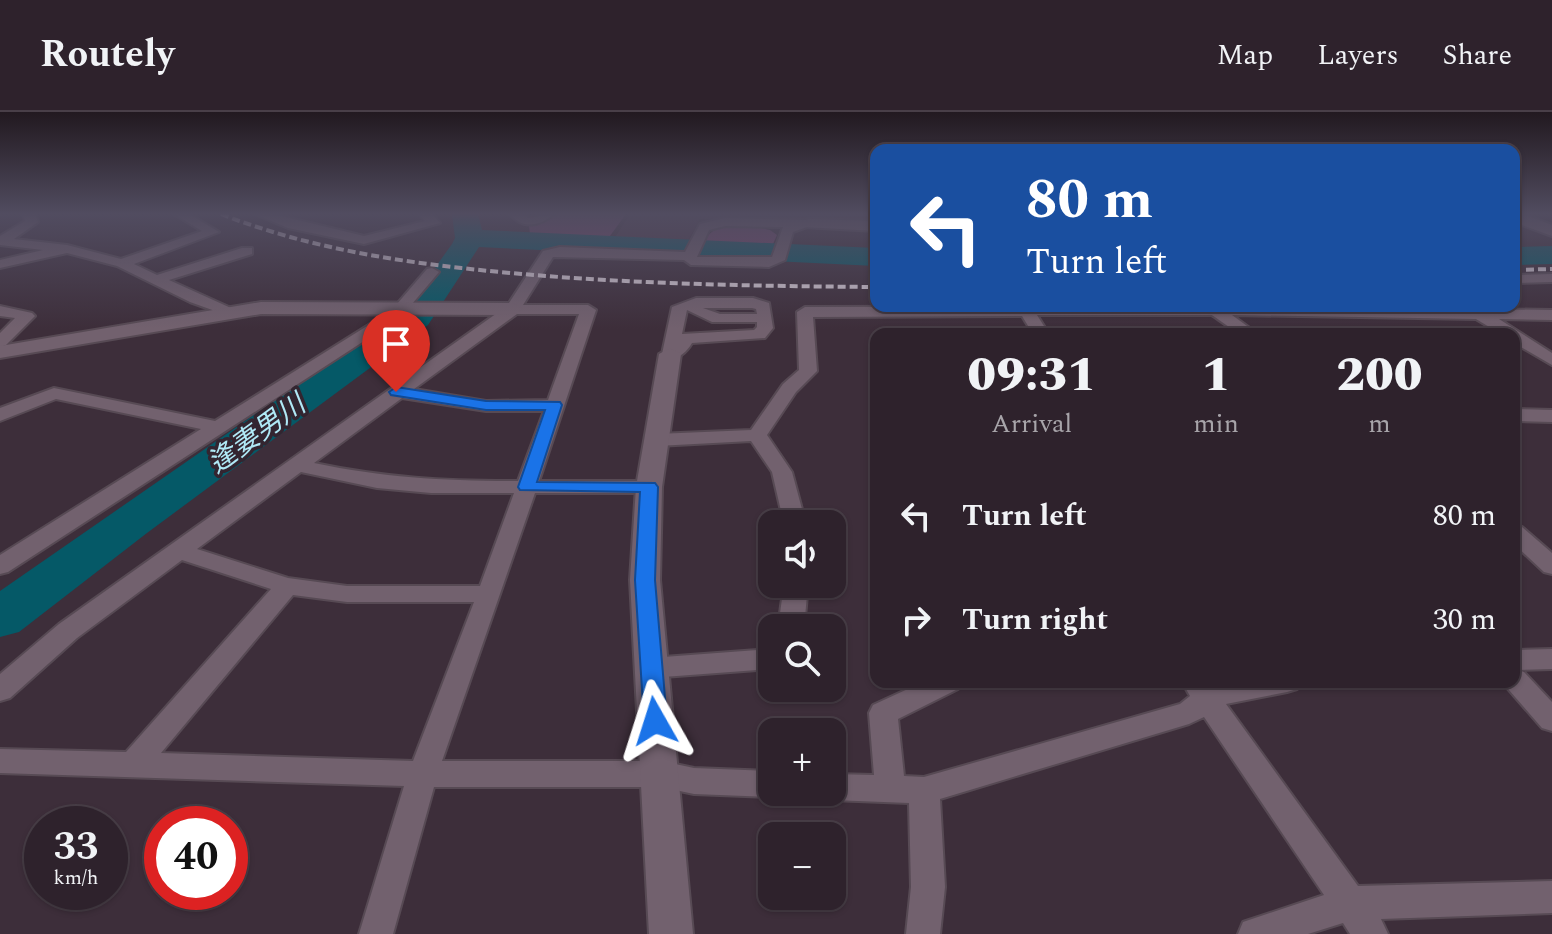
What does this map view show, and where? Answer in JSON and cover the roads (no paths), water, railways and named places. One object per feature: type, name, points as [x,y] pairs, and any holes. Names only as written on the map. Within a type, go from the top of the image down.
[{"type":"street","points":[[0,264],[52,252]]},
{"type":"street","points":[[80,252],[122,263],[234,313]]},
{"type":"street","points":[[122,263],[153,252]]},
{"type":"street","points":[[155,280],[243,252]]},
{"type":"street","points":[[0,690],[68,631],[513,309],[528,289],[542,261],[553,252]]},
{"type":"street","points":[[565,252],[690,256]]},
{"type":"street","points":[[692,252],[691,261],[698,263],[769,263],[778,260],[780,252]]},
{"type":"street","points":[[0,566],[396,314],[432,272]]},
{"type":"street","points":[[1520,279],[1552,278]]},
{"type":"street","points":[[671,934],[645,580],[649,487],[677,341],[680,307],[690,304],[753,303],[764,306],[765,328],[759,335],[677,341]]},
{"type":"street","points":[[0,352],[261,308],[588,310],[423,774],[376,934]]},
{"type":"street","points":[[0,311],[27,316],[0,342]]},
{"type":"street","points":[[757,435],[789,388],[808,371],[805,312],[1027,312],[1037,328]]},
{"type":"street","points":[[1220,312],[1242,328]]},
{"type":"street","points":[[1478,312],[1502,328]]},
{"type":"street","points":[[1506,312],[1552,315]]},
{"type":"street","points":[[1520,339],[1552,360]]},
{"type":"street","points":[[396,392],[486,406],[555,405]]},
{"type":"street","points":[[0,415],[54,393],[218,427]]},
{"type":"street","points":[[1520,415],[1552,416]]},
{"type":"street","points":[[657,440],[757,435]]},
{"type":"street","points":[[757,435],[782,472],[792,510]]},
{"type":"street","points":[[294,465],[377,482],[431,487],[649,487]]},
{"type":"street","points":[[1520,537],[1552,566]]},
{"type":"street","points":[[177,551],[287,586],[347,594],[489,594]]},
{"type":"street","points":[[133,765],[287,586]]},
{"type":"street","points":[[1520,660],[1552,659]]},
{"type":"street","points":[[650,668],[758,660]]},
{"type":"street","points":[[1520,685],[1552,720]]},
{"type":"street","points":[[890,789],[883,713],[935,688]]},
{"type":"street","points":[[846,787],[924,790],[1189,713],[1201,689],[1371,934]]},
{"type":"street","points":[[0,761],[423,774],[661,774],[694,781],[758,783]]},
{"type":"street","points":[[923,934],[928,887],[924,790]]},
{"type":"street","points":[[1255,934],[1352,903],[1552,897]]},
{"type":"waterway","name":"逢妻男川","points":[[0,618],[416,318],[461,252]]},
{"type":"waterway","points":[[777,252],[870,257]]},
{"type":"waterway","points":[[1520,256],[1552,255]]},
{"type":"railway","points":[[355,252],[547,276],[641,282],[870,287]]},
{"type":"railway","points":[[1520,270],[1552,269]]}]
